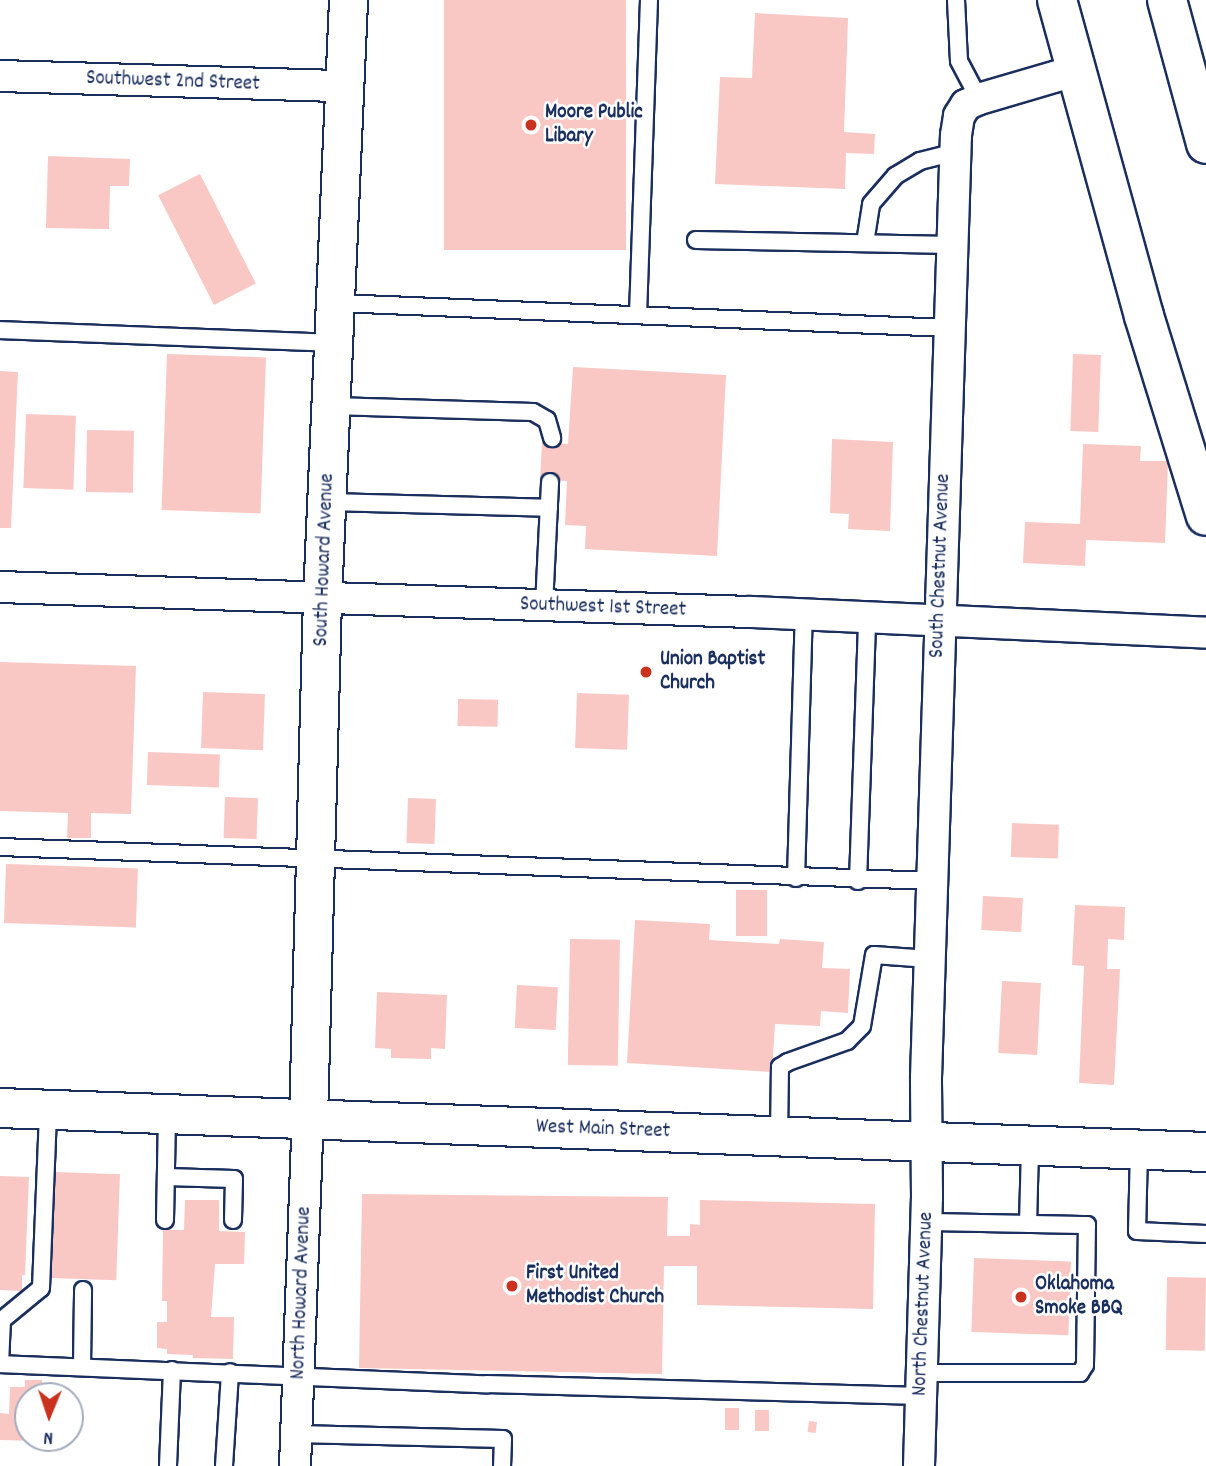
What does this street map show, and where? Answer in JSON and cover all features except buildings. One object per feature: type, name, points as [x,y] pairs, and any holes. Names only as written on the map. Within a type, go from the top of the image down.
[{"type":"main road","points":[[1057,0],[1074,71],[1206,516]]},
{"type":"main road","points":[[1167,0],[1206,144]]},
{"type":"main road","name":"West Main Street","points":[[0,1108],[1206,1152]]},
{"type":"street","name":"South Howard Avenue","points":[[308,1119],[322,600],[337,303],[348,0]]},
{"type":"street","points":[[979,99],[1074,71]]},
{"type":"street","name":"Southwest 2nd Street","points":[[0,76],[345,86]]},
{"type":"street","name":"South Chestnut Avenue","points":[[927,1142],[929,959],[956,152],[960,116],[966,105],[979,99]]},
{"type":"street","name":"Southwest 1st Street","points":[[0,587],[804,615],[1206,633]]},
{"type":"street","name":"North Howard Avenue","points":[[295,1466],[308,1119]]},
{"type":"street","name":"North Chestnut Avenue","points":[[919,1466],[927,1142]]},
{"type":"lane","points":[[638,315],[649,0]]},
{"type":"lane","points":[[956,0],[959,61],[979,99]]},
{"type":"lane","points":[[865,243],[871,204],[895,176],[920,161],[956,152]]},
{"type":"lane","points":[[696,240],[952,245]]},
{"type":"lane","points":[[337,303],[949,328]]},
{"type":"lane","points":[[0,330],[335,343]]},
{"type":"lane","points":[[332,405],[533,412],[547,420],[552,438]]},
{"type":"lane","points":[[544,606],[550,482]]},
{"type":"lane","points":[[327,502],[549,508]]},
{"type":"lane","points":[[796,878],[804,615]]},
{"type":"lane","points":[[858,881],[867,619]]},
{"type":"lane","points":[[0,847],[858,881],[932,881]]},
{"type":"lane","points":[[779,1137],[780,1068],[788,1062],[847,1041],[862,1026],[874,955],[929,959]]},
{"type":"lane","points":[[48,1110],[41,1287],[2,1320],[0,1364],[487,1384],[922,1384],[1080,1373],[1085,1365],[1087,1226],[926,1222]]},
{"type":"lane","points":[[164,1220],[167,1114]]},
{"type":"lane","points":[[1028,1224],[1030,1146]]},
{"type":"lane","points":[[1139,1150],[1137,1231],[1206,1234]]},
{"type":"lane","points":[[166,1177],[234,1179],[233,1220]]},
{"type":"lane","points":[[82,1366],[83,1290]]},
{"type":"lane","points":[[168,1466],[172,1370]]},
{"type":"lane","points":[[224,1466],[230,1372]]},
{"type":"lane","points":[[296,1434],[503,1439],[502,1466]]},
{"type":"place","name":"Moore Public Libary","points":[[531,125]]},
{"type":"place","name":"Union Baptist Church","points":[[646,672]]},
{"type":"place","name":"First United Methodist Church","points":[[512,1286]]},
{"type":"place","name":"Oklahoma Smoke BBQ","points":[[1021,1297]]}]
